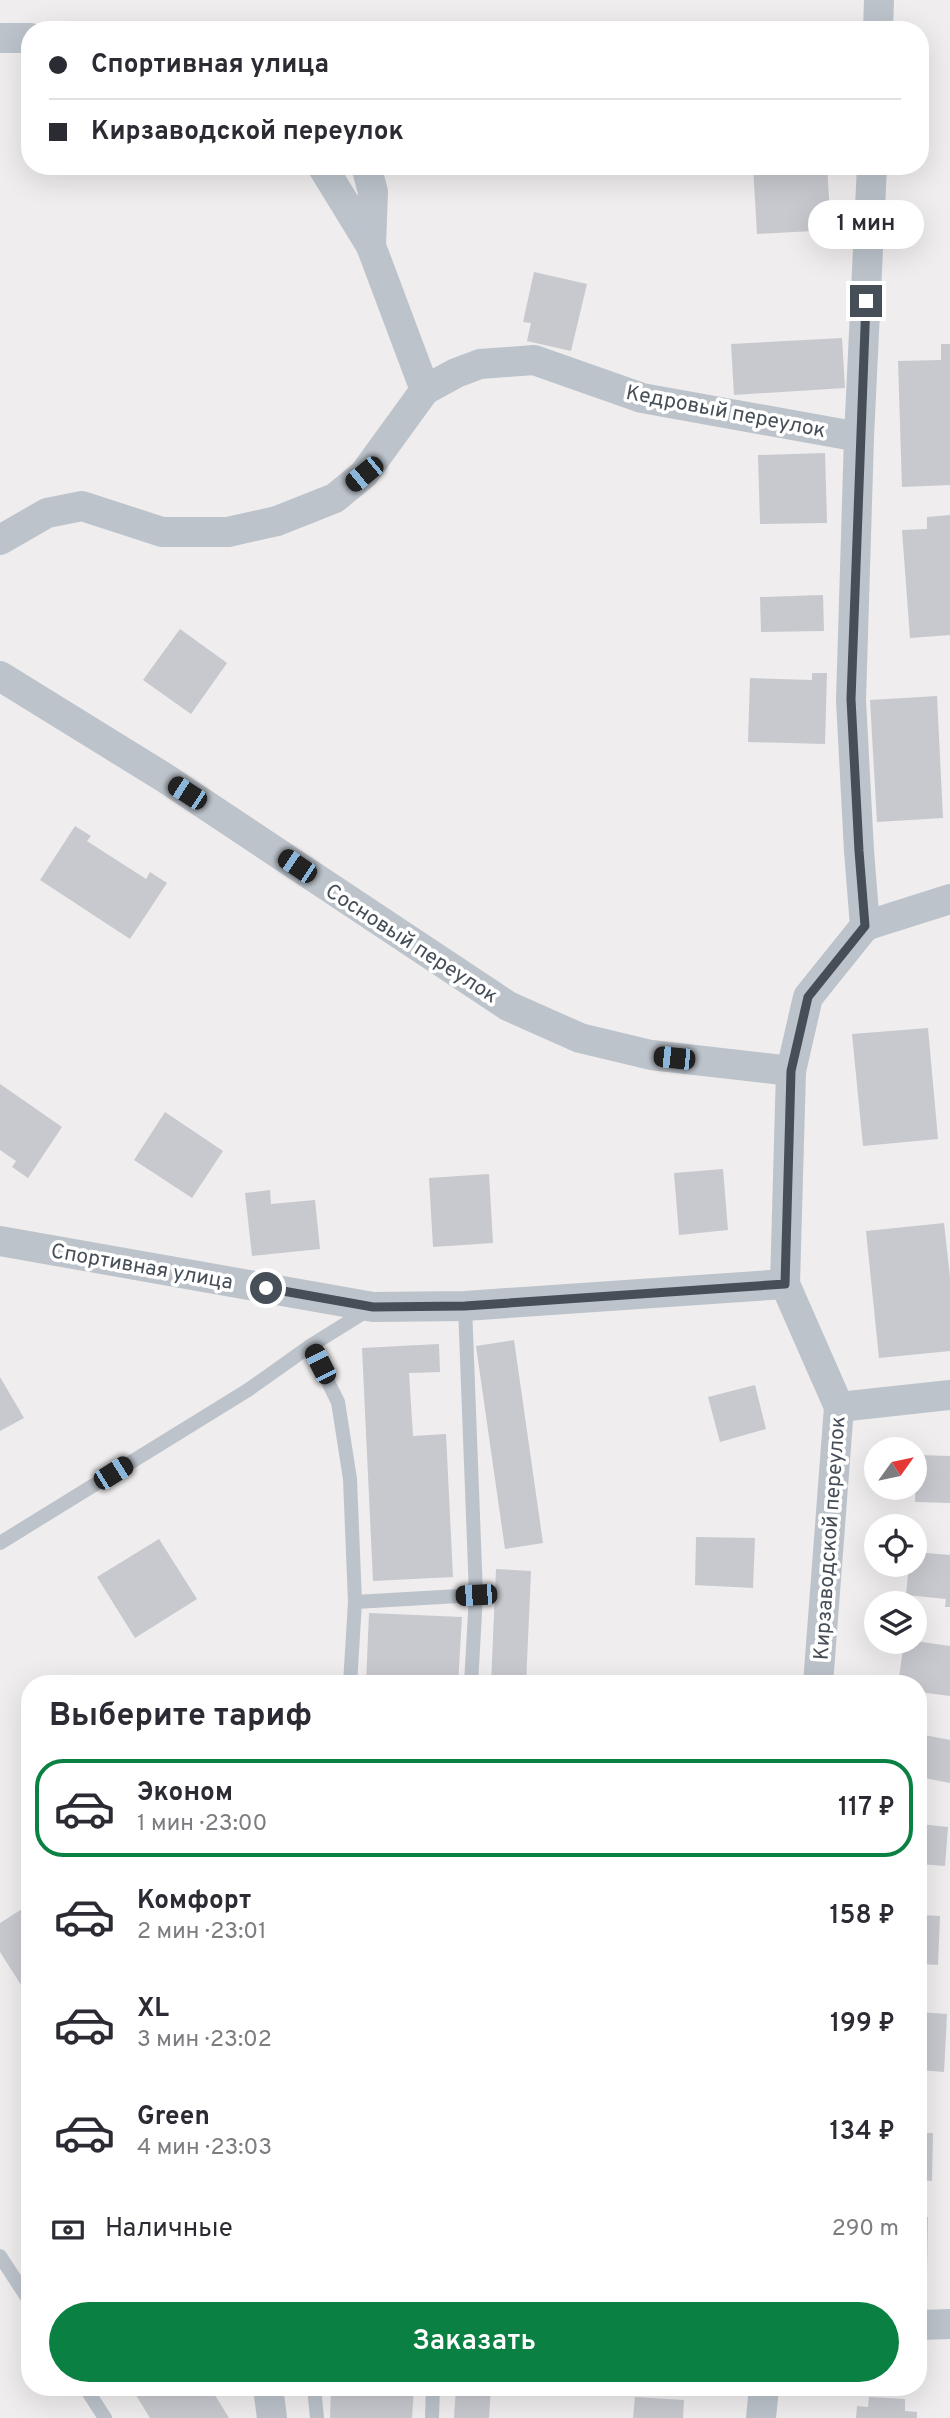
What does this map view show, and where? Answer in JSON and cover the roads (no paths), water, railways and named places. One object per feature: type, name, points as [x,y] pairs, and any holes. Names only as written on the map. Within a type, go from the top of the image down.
[{"type":"street","points":[[0,38],[21,38]]},
{"type":"street","points":[[328,175],[371,246],[425,390]]},
{"type":"street","points":[[368,175],[373,192],[371,246]]},
{"type":"street","points":[[872,175],[859,437],[851,699],[865,926],[950,899]]},
{"type":"street","name":"Кедровый переулок","points":[[0,540],[47,513],[82,506],[162,532],[228,532],[276,520],[335,498],[364,474],[425,390],[456,373],[480,364],[534,360],[642,398],[859,437]]},
{"type":"street","name":"Сосновый переулок","points":[[0,676],[165,778],[508,1006],[580,1038],[651,1055],[791,1071]]},
{"type":"street","name":"Кирзаводской переулок","points":[[819,1675],[839,1407],[785,1284],[791,1071],[808,997],[865,926]]},
{"type":"street","name":"Спортивная улица","points":[[0,1241],[373,1307],[465,1306],[785,1284]]},
{"type":"street","points":[[839,1407],[950,1395]]},
{"type":"street","points":[[927,2325],[950,2324]]},
{"type":"street","points":[[269,2396],[272,2418]]},
{"type":"street","points":[[761,2418],[763,2396]]},
{"type":"lane","points":[[465,1306],[476,1595],[472,1675]]},
{"type":"lane","points":[[0,1543],[247,1390],[373,1307]]},
{"type":"lane","points":[[310,1346],[338,1402],[350,1479],[355,1602],[351,1675]]},
{"type":"lane","points":[[355,1602],[476,1595]]},
{"type":"lane","points":[[0,2256],[21,2288]]},
{"type":"lane","points":[[90,2396],[103,2417]]},
{"type":"lane","points":[[315,2396],[317,2418]]},
{"type":"lane","points":[[432,2418],[433,2396]]}]
